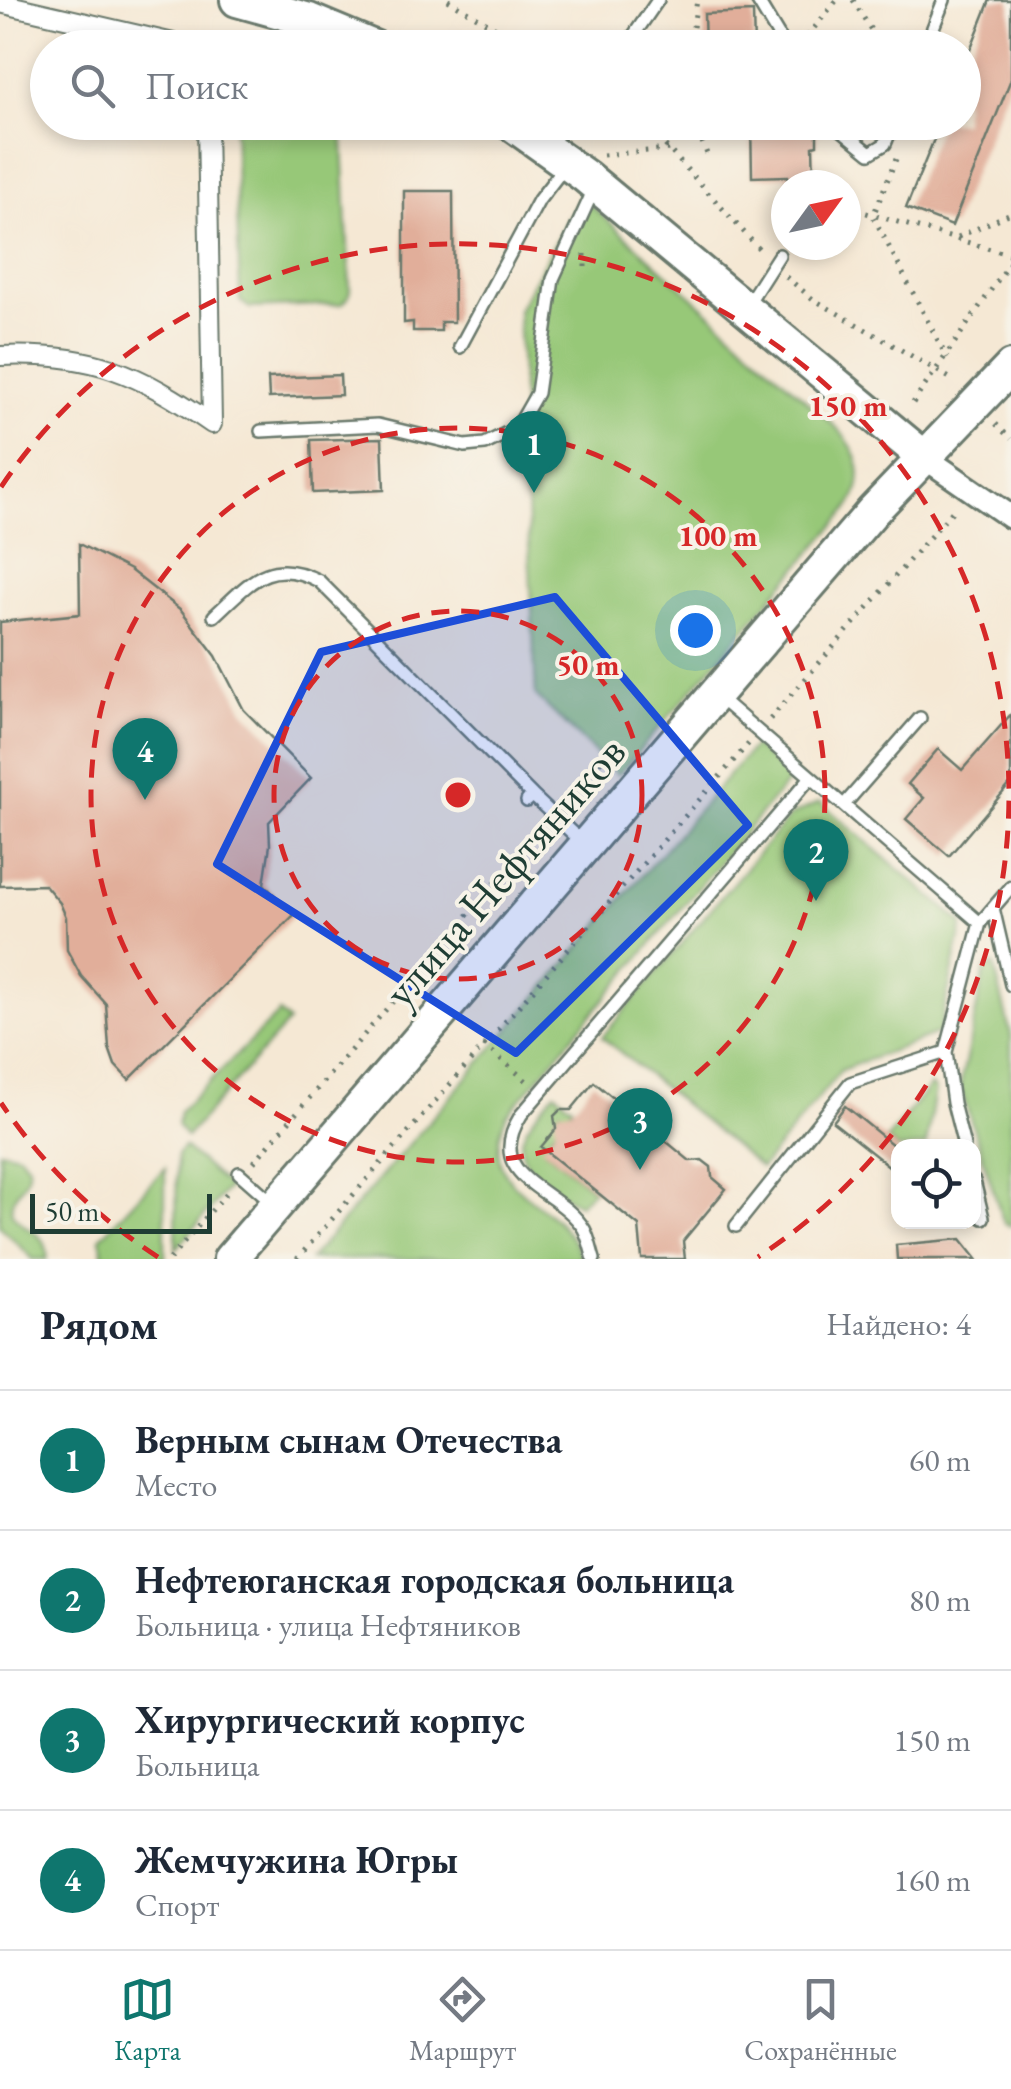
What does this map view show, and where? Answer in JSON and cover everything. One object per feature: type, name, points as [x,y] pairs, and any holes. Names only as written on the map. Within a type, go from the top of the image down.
[{"type":"main road","points":[[238,0],[309,15],[339,30]]},
{"type":"main road","points":[[561,144],[600,170],[744,308],[924,457]]},
{"type":"main road","name":"улица Нефтяников","points":[[230,1259],[873,512],[1011,367]]},
{"type":"street","points":[[0,2],[119,30]]},
{"type":"street","points":[[0,356],[40,354],[119,369],[164,390],[212,424],[207,140]]},
{"type":"street","points":[[924,457],[960,499],[1011,517]]},
{"type":"lane","points":[[638,30],[658,0]]},
{"type":"lane","points":[[757,0],[775,30]]},
{"type":"lane","points":[[932,30],[944,0]]},
{"type":"lane","points":[[854,140],[870,153],[887,140]]},
{"type":"lane","points":[[460,347],[539,200],[561,144]]},
{"type":"lane","points":[[261,431],[378,426],[465,446],[504,438],[517,428],[536,392],[553,280],[600,170]]},
{"type":"lane","points":[[744,308],[776,260]]},
{"type":"lane","points":[[214,616],[255,578],[276,569],[300,570],[319,581],[530,798],[586,846]]},
{"type":"lane","points":[[716,694],[980,923]]},
{"type":"lane","points":[[844,805],[920,718]]},
{"type":"lane","points":[[594,1259],[584,1230],[520,1174],[509,1145],[512,1130],[811,777]]},
{"type":"lane","points":[[962,1139],[946,1052],[980,923],[1011,887]]},
{"type":"lane","points":[[993,908],[1011,985]]},
{"type":"lane","points":[[736,1226],[850,1082],[946,1052]]},
{"type":"lane","points":[[240,1174],[276,1206]]},
{"type":"lane","points":[[981,1210],[983,1218]]},
{"type":"path","points":[[448,0],[499,30]]},
{"type":"path","points":[[693,30],[697,0]]},
{"type":"path","points":[[813,30],[837,0]]},
{"type":"path","points":[[853,0],[871,30]]},
{"type":"path","points":[[702,140],[708,154]]},
{"type":"path","points":[[600,170],[671,148]]},
{"type":"path","points":[[898,154],[873,216],[947,358]]},
{"type":"path","points":[[861,212],[1011,258],[914,403]]},
{"type":"path","points":[[956,238],[1011,213]]},
{"type":"path","points":[[1004,415],[996,424],[1011,439]]},
{"type":"path","points":[[297,1259],[960,499]]},
{"type":"path","points":[[170,1259],[602,760]]},
{"type":"path","points":[[484,1045],[541,1092]]},
{"type":"highlighted area","points":[[555,597],[748,825],[516,1053],[217,864],[321,652]]},
{"type":"green space","points":[[235,140],[343,140],[348,298],[342,304],[250,308],[240,301]]},
{"type":"green space","points":[[581,196],[839,430],[860,469],[858,490],[847,511],[618,775],[536,696],[518,310]]},
{"type":"green space","points":[[754,746],[791,778],[506,1116],[499,1143],[501,1163],[510,1180],[571,1238],[581,1259],[310,1259]]},
{"type":"green space","points":[[820,802],[963,924],[939,1033],[841,1070],[761,1168],[602,1037],[790,816]]},
{"type":"green space","points":[[994,965],[1011,1036],[1011,1226],[1004,1224],[981,1152],[981,1139],[977,1139],[960,1087],[985,969]]},
{"type":"green space","points":[[279,1013],[288,1022],[186,1137],[177,1125],[179,1112]]},
{"type":"green space","points":[[930,1086],[935,1090],[927,1139],[891,1139],[891,1143],[887,1139]]},
{"type":"green space","points":[[555,1092],[573,1107],[568,1113],[560,1110],[555,1116],[560,1124],[544,1143],[545,1150],[593,1190],[579,1204],[532,1170],[521,1148],[528,1126]]},
{"type":"green space","points":[[184,1147],[229,1187],[176,1249],[177,1155]]},
{"type":"green space","points":[[0,1150],[19,1154],[28,1165],[26,1178],[13,1200],[12,1213],[41,1238],[47,1259],[33,1259],[0,1226]]},
{"type":"green space","points":[[165,1168],[165,1259],[104,1259],[100,1238]]},
{"type":"building","points":[[990,0],[1011,0],[1011,79],[952,226],[906,208],[934,140],[981,140],[978,30]]},
{"type":"building","points":[[753,12],[754,30],[704,30],[704,14]]},
{"type":"building","points":[[751,140],[817,140],[813,146],[814,170],[771,170],[771,176],[752,177]]},
{"type":"building","points":[[404,191],[453,191],[454,322],[441,322],[441,331],[413,331],[413,322],[404,323]]},
{"type":"building","points":[[340,375],[341,395],[269,398],[268,378]]},
{"type":"building","points":[[382,438],[384,490],[313,493],[311,440]]},
{"type":"building","points":[[79,544],[130,570],[181,610],[216,656],[244,710],[311,778],[269,822],[264,884],[294,915],[129,1080],[115,1065],[109,1048],[106,1004],[81,976],[67,950],[66,917],[60,903],[45,885],[0,886],[0,622],[80,614]]},
{"type":"building","points":[[1011,714],[1011,783],[949,856],[906,819],[924,798],[908,784],[938,749],[962,770]]},
{"type":"building","points":[[594,1082],[690,1161],[702,1160],[711,1167],[712,1177],[726,1189],[683,1241],[685,1259],[642,1259],[639,1226],[541,1147],[556,1129],[554,1116],[560,1110],[571,1110]]},
{"type":"building","points":[[845,1106],[891,1143],[891,1166],[890,1167],[833,1122]]},
{"type":"building","points":[[961,1239],[977,1259],[897,1259],[896,1245]]},
{"type":"place","name":"Верным сынам Отечества","points":[[534,493]]},
{"type":"place","name":"Жемчужина Югры","points":[[145,800]]},
{"type":"place","name":"Нефтеюганская городская больница","points":[[816,901]]},
{"type":"place","name":"Хирургический корпус","points":[[640,1170]]}]
